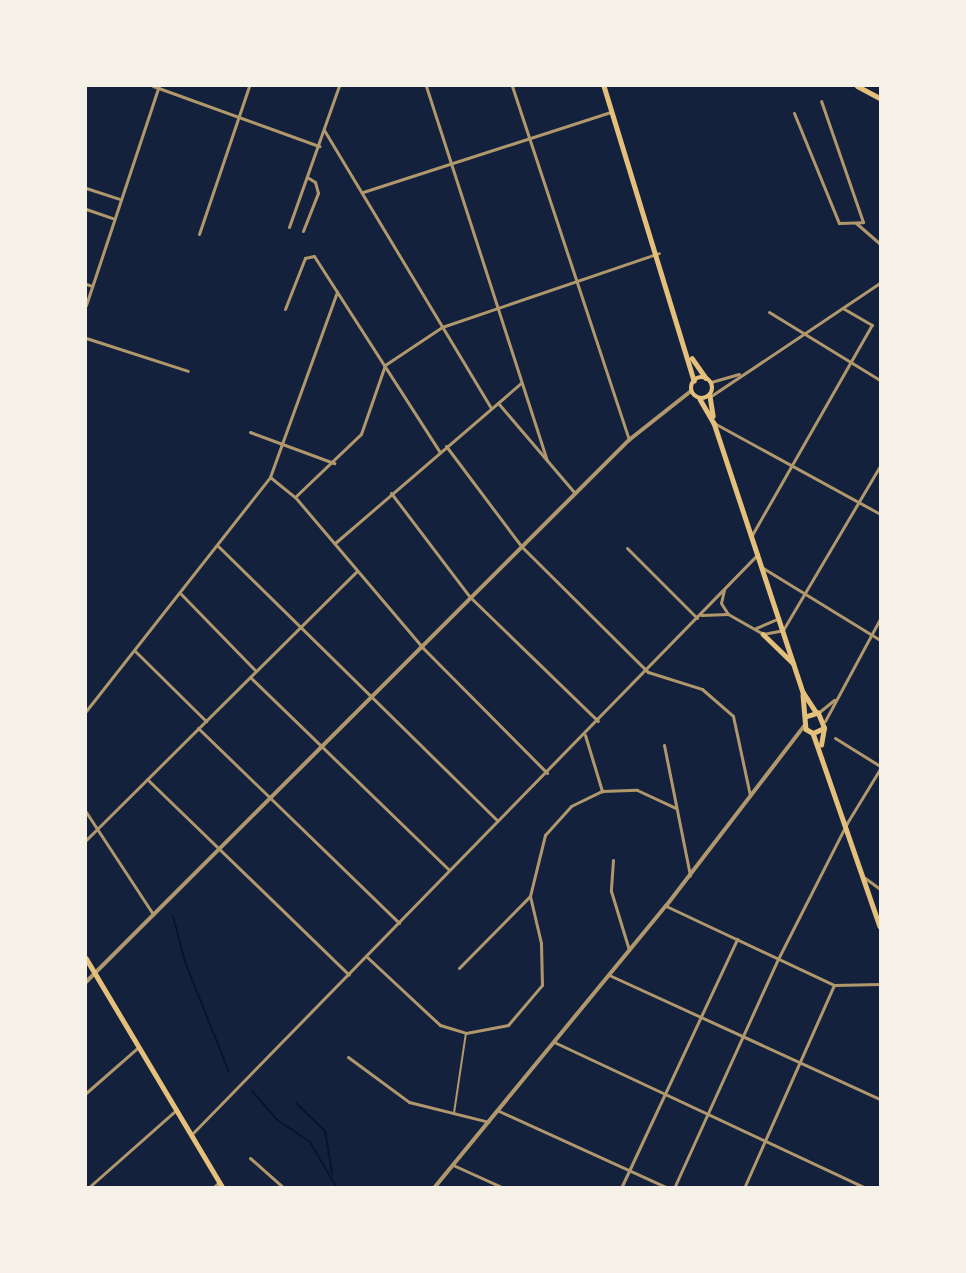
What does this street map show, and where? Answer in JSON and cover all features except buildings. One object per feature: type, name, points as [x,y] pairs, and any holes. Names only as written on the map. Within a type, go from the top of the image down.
[{"type":"main road","points":[[604,86],[691,356],[694,381],[692,391],[700,399],[713,421],[803,692],[805,725],[821,745],[880,926]]},
{"type":"main road","points":[[857,86],[880,98]]},
{"type":"main road","points":[[691,356],[711,382],[713,421]]},
{"type":"main road","points":[[694,381],[706,378]]},
{"type":"main road","points":[[700,399],[710,396]]},
{"type":"main road","points":[[763,634],[794,664]]},
{"type":"main road","points":[[803,692],[825,721],[821,745]]},
{"type":"main road","points":[[806,717],[817,713]]},
{"type":"main road","points":[[813,733],[824,728]]},
{"type":"main road","points":[[86,958],[136,1049],[223,1188]]},
{"type":"street","points":[[153,86],[159,86],[239,118],[319,146]]},
{"type":"street","points":[[86,305],[112,218],[159,86]]},
{"type":"street","points":[[199,234],[249,86]]},
{"type":"street","points":[[289,227],[339,86]]},
{"type":"street","points":[[426,86],[547,460]]},
{"type":"street","points":[[513,86],[629,440]]},
{"type":"street","points":[[794,113],[839,223],[856,223],[865,218],[821,101]]},
{"type":"street","points":[[363,192],[451,161],[613,111]]},
{"type":"street","points":[[324,130],[491,408]]},
{"type":"street","points":[[303,231],[318,193],[315,182],[307,177]]},
{"type":"street","points":[[86,188],[119,199]]},
{"type":"street","points":[[86,209],[112,218]]},
{"type":"street","points":[[856,223],[868,237],[880,244]]},
{"type":"street","points":[[295,497],[334,463],[361,434],[385,365],[442,327],[497,306],[659,253]]},
{"type":"street","points":[[285,309],[307,255],[314,255],[440,452]]},
{"type":"street","points":[[710,396],[880,283]]},
{"type":"street","points":[[86,284],[92,286]]},
{"type":"street","points":[[86,711],[181,594],[270,477],[337,292]]},
{"type":"street","points":[[752,535],[795,465],[872,325],[843,308]]},
{"type":"street","points":[[769,312],[880,380]]},
{"type":"street","points":[[86,338],[188,370]]},
{"type":"street","points":[[711,382],[743,372]]},
{"type":"street","points":[[335,543],[521,383]]},
{"type":"street","points":[[86,982],[629,440],[692,391]]},
{"type":"street","points":[[498,403],[575,493]]},
{"type":"street","points":[[713,421],[880,514]]},
{"type":"street","points":[[250,432],[334,463]]},
{"type":"street","points":[[446,446],[521,546],[648,672],[702,689],[733,716],[750,795]]},
{"type":"street","points":[[627,548],[698,616],[728,614],[763,634],[783,630],[807,595],[880,466]]},
{"type":"street","points":[[270,477],[295,497],[423,648],[547,773]]},
{"type":"street","points":[[391,493],[470,597],[598,722]]},
{"type":"street","points":[[218,546],[498,820]]},
{"type":"street","points":[[190,1136],[367,957],[498,820],[648,672],[758,554]]},
{"type":"street","points":[[763,568],[880,640]]},
{"type":"street","points":[[86,840],[357,571]]},
{"type":"street","points":[[725,588],[721,603],[728,614]]},
{"type":"street","points":[[181,594],[256,671]]},
{"type":"street","points":[[756,628],[779,618]]},
{"type":"street","points":[[825,721],[880,619]]},
{"type":"street","points":[[135,651],[206,721]]},
{"type":"street","points":[[250,677],[321,749],[449,870]]},
{"type":"street","points":[[817,713],[836,699]]},
{"type":"street","points":[[434,1188],[666,906],[805,725]]},
{"type":"street","points":[[198,728],[269,800],[400,923]]},
{"type":"street","points":[[585,735],[602,790]]},
{"type":"street","points":[[674,1188],[744,1039],[778,960],[846,823],[880,768],[835,738]]},
{"type":"street","points":[[664,745],[690,875]]},
{"type":"street","points":[[147,779],[349,975]]},
{"type":"street","points":[[367,957],[430,1019],[466,1033],[508,1025],[542,985],[541,943],[530,896],[545,835],[571,806],[602,790],[636,790],[676,808]]},
{"type":"street","points":[[86,812],[153,914]]},
{"type":"street","points":[[613,860],[610,891],[628,950]]},
{"type":"street","points":[[864,878],[880,889]]},
{"type":"street","points":[[459,968],[530,896]]},
{"type":"street","points":[[666,906],[834,986],[856,989],[880,984]]},
{"type":"street","points":[[621,1188],[737,939]]},
{"type":"street","points":[[609,975],[802,1066],[880,1099]]},
{"type":"street","points":[[744,1188],[802,1066],[834,986]]},
{"type":"street","points":[[454,1114],[466,1033]]},
{"type":"street","points":[[554,1042],[866,1188]]},
{"type":"street","points":[[86,1093],[136,1049]]},
{"type":"street","points":[[348,1057],[409,1102],[489,1122]]},
{"type":"street","points":[[88,1188],[175,1111]]},
{"type":"street","points":[[499,1111],[668,1188]]},
{"type":"street","points":[[250,1158],[284,1188]]},
{"type":"street","points":[[453,1165],[504,1188]]},
{"type":"street","points":[[213,1188],[219,1182]]},
{"type":"waterway","points":[[173,916],[185,962],[229,1072]]},
{"type":"waterway","points":[[252,1091],[276,1119],[310,1142],[337,1188]]},
{"type":"waterway","points":[[296,1103],[325,1131],[332,1173]]}]
